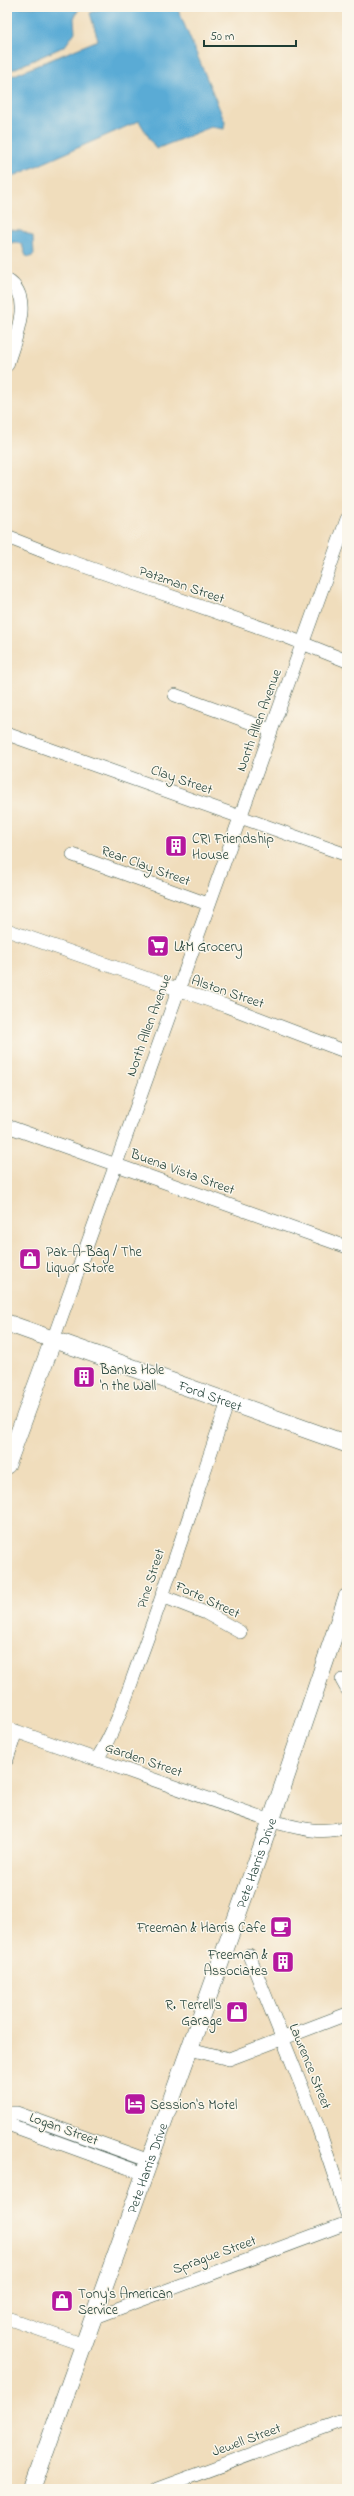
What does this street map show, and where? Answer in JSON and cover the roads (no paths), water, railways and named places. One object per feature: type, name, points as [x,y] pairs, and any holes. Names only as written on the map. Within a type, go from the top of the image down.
[{"type":"main road","name":"Ford Street","points":[[7,1323],[347,1444]]},
{"type":"main road","points":[[7,1465],[53,1340]]},
{"type":"main road","name":"Pete Harris Drive","points":[[32,2489],[271,1821],[346,1603]]},
{"type":"street","points":[[7,280],[18,290],[22,297],[22,308],[7,364]]},
{"type":"street","name":"North Allen Avenue","points":[[53,1340],[347,519]]},
{"type":"street","name":"Patzman Street","points":[[7,537],[347,661]]},
{"type":"street","points":[[175,695],[271,730]]},
{"type":"street","name":"Clay Street","points":[[7,734],[347,855]]},
{"type":"street","name":"Rear Clay Street","points":[[73,855],[208,904]]},
{"type":"street","name":"Alston Street","points":[[7,930],[178,990],[347,1052]]},
{"type":"street","name":"Buena Vista Street","points":[[7,1126],[347,1247]]},
{"type":"street","name":"Pine Street","points":[[96,1759],[116,1723],[162,1596],[178,1543],[228,1402]]},
{"type":"street","name":"Forte Street","points":[[162,1596],[206,1613],[240,1632]]},
{"type":"street","points":[[7,1758],[12,1729]]},
{"type":"street","name":"Garden Street","points":[[12,1729],[271,1821],[304,1830],[322,1832],[347,1827]]},
{"type":"street","name":"Lawrence Street","points":[[248,1955],[283,2038],[334,2170],[347,2214]]},
{"type":"street","points":[[190,2049],[229,2059],[347,2014]]},
{"type":"street","name":"Logan Street","points":[[13,2113],[17,2113],[148,2168],[14,2126],[8,2121],[8,2117],[13,2113]]},
{"type":"street","name":"Sprague Street","points":[[93,2318],[347,2223]]},
{"type":"street","points":[[7,2318],[84,2345]]},
{"type":"street","name":"Jewell Street","points":[[157,2489],[347,2419]]},
{"type":"water","points":[[7,7],[80,7],[74,18],[75,32],[65,46],[7,72]]},
{"type":"water","points":[[104,7],[177,7],[225,122],[224,129],[211,127],[156,149],[139,121],[7,179],[7,78],[98,40],[90,13]]},
{"type":"water","points":[[7,229],[21,230],[33,237],[34,255],[30,257],[26,256],[22,245],[15,242],[7,244]]},
{"type":"place","name":"CRI Friendship House","points":[[176,846]]},
{"type":"place","name":"L&M Grocery","points":[[158,946]]},
{"type":"place","name":"Pak-A-Bag / The Liquor Store","points":[[30,1259]]},
{"type":"place","name":"Banks Hole 'n the Wall","points":[[84,1377]]},
{"type":"place","name":"Freeman & Harris Cafe","points":[[281,1927]]},
{"type":"place","name":"Freeman & Associates","points":[[283,1962]]},
{"type":"place","name":"R. Terrell's Garage","points":[[237,2012]]},
{"type":"place","name":"Session's Motel","points":[[135,2104]]},
{"type":"place","name":"Tony's American Service","points":[[62,2301]]}]
